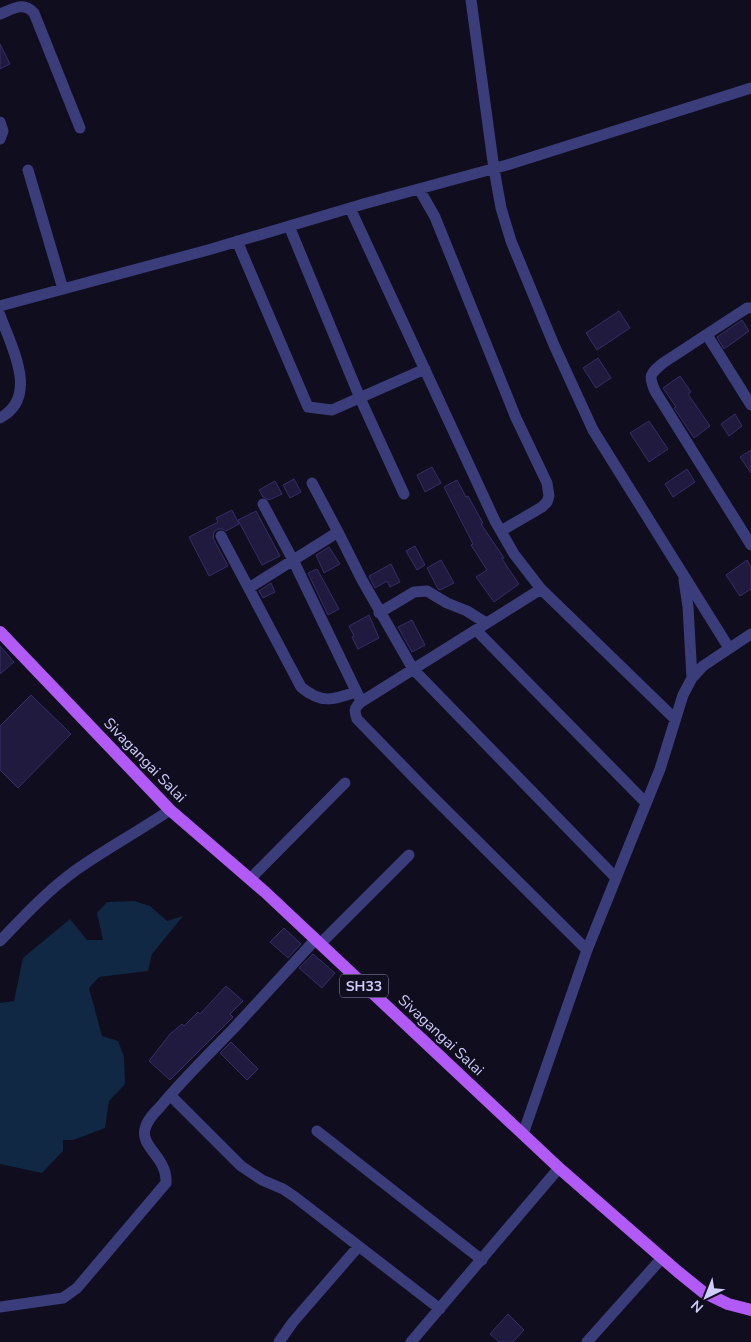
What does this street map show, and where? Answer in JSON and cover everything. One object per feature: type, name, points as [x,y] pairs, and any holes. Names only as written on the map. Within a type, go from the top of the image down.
[{"type":"main road","name":"Sivagangai Salai","points":[[0,632],[170,810],[250,879],[559,1168],[703,1292],[728,1304],[751,1310]]},
{"type":"street","points":[[471,0],[494,169],[501,208],[511,241],[578,400],[593,430],[729,648]]},
{"type":"street","points":[[0,14],[24,6],[34,13],[80,128]]},
{"type":"street","points":[[0,306],[494,169],[749,92]]},
{"type":"street","points":[[0,122],[4,131],[0,139]]},
{"type":"street","points":[[28,170],[62,290]]},
{"type":"street","points":[[419,189],[435,217],[516,418],[547,483],[549,496],[547,502],[542,507],[501,531]]},
{"type":"street","points":[[350,208],[501,531],[514,554],[541,589],[675,720]]},
{"type":"street","points":[[289,226],[360,398],[404,494]]},
{"type":"street","points":[[237,241],[308,407],[332,410],[425,369]]},
{"type":"street","points":[[751,308],[748,308],[653,371],[650,376],[650,381],[751,545]]},
{"type":"street","points":[[0,315],[19,367],[22,389],[17,402],[0,418]]},
{"type":"street","points":[[707,335],[751,405]]},
{"type":"street","points":[[312,483],[379,613],[413,669],[616,878]]},
{"type":"street","points":[[263,504],[293,560],[358,697],[354,712],[357,719],[587,950]]},
{"type":"street","points":[[249,588],[338,532]]},
{"type":"street","points":[[221,536],[301,687],[311,696],[322,699],[332,700],[358,697],[413,669],[541,589]]},
{"type":"street","points":[[683,575],[688,607],[692,678]]},
{"type":"street","points":[[379,613],[414,592],[427,591],[486,623]]},
{"type":"street","points":[[476,630],[646,803]]},
{"type":"street","points":[[523,1134],[587,950],[660,768],[683,695],[692,678],[703,666],[751,634]]},
{"type":"street","points":[[250,879],[345,783]]},
{"type":"street","points":[[0,941],[44,895],[76,871],[170,810]]},
{"type":"street","points":[[0,1307],[63,1298],[77,1288],[166,1183],[167,1174],[165,1167],[145,1138],[144,1130],[147,1123],[170,1095],[317,942],[409,855]]},
{"type":"street","points":[[170,1095],[241,1166],[262,1180],[283,1189],[295,1197],[440,1309]]},
{"type":"street","points":[[317,1131],[482,1260]]},
{"type":"street","points":[[415,1341],[559,1168]]},
{"type":"street","points":[[279,1342],[293,1322],[358,1247]]},
{"type":"street","points":[[587,1342],[662,1258]]},
{"type":"water","points":[[134,901],[150,906],[167,921],[183,916],[152,954],[148,971],[99,977],[89,988],[102,1036],[118,1041],[124,1057],[125,1084],[109,1101],[105,1128],[73,1140],[63,1140],[63,1151],[42,1173],[0,1164],[0,1003],[14,1001],[23,958],[70,919],[87,940],[103,940],[97,913],[107,902]]},
{"type":"building","points":[[0,44],[10,64],[0,69]]},
{"type":"building","points":[[619,311],[630,328],[597,350],[586,333]]},
{"type":"building","points":[[742,320],[749,331],[724,349],[717,337]]},
{"type":"building","points":[[598,358],[611,378],[596,388],[583,368]]},
{"type":"building","points":[[680,376],[691,392],[688,394],[710,426],[694,438],[663,388]]},
{"type":"building","points":[[735,414],[742,426],[729,436],[721,424]]},
{"type":"building","points":[[649,421],[668,449],[649,462],[630,433]]},
{"type":"building","points":[[751,450],[751,473],[740,457]]},
{"type":"building","points":[[432,467],[441,483],[425,492],[417,475]]},
{"type":"building","points":[[687,469],[695,482],[673,497],[665,484]]},
{"type":"building","points":[[294,479],[301,492],[290,498],[283,485]]},
{"type":"building","points":[[457,480],[483,523],[481,524],[519,584],[494,602],[476,577],[487,570],[471,545],[473,544],[444,487]]},
{"type":"building","points":[[275,481],[282,494],[269,500],[263,497],[259,490]]},
{"type":"building","points":[[232,510],[239,524],[226,531],[218,529],[214,532],[213,538],[228,566],[209,576],[189,537],[218,522],[216,518]]},
{"type":"building","points":[[256,511],[280,556],[262,565],[238,520]]},
{"type":"building","points":[[415,546],[425,565],[417,570],[406,551]]},
{"type":"building","points":[[329,547],[340,564],[324,573],[316,555]]},
{"type":"building","points":[[441,560],[454,583],[440,590],[427,568]]},
{"type":"building","points":[[747,560],[751,567],[751,589],[740,596],[726,575]]},
{"type":"building","points":[[391,564],[400,582],[390,587],[387,581],[375,588],[369,576]]},
{"type":"building","points":[[317,569],[339,609],[328,615],[308,573]]},
{"type":"building","points":[[271,583],[275,592],[263,598],[259,591]]},
{"type":"building","points":[[369,615],[379,638],[358,649],[349,626]]},
{"type":"building","points":[[412,620],[425,645],[412,652],[398,627]]},
{"type":"building","points":[[0,646],[14,662],[0,674]]},
{"type":"building","points":[[31,695],[71,734],[18,788],[0,770],[0,726]]},
{"type":"building","points":[[284,928],[301,944],[288,958],[270,942]]},
{"type":"building","points":[[313,954],[335,973],[322,988],[299,968]]},
{"type":"building","points":[[226,986],[243,1001],[230,1014],[233,1017],[170,1080],[149,1061],[170,1034],[182,1024],[184,1026],[198,1012],[200,1014]]},
{"type":"building","points":[[231,1042],[258,1069],[247,1080],[220,1053]]},
{"type":"building","points":[[508,1314],[524,1330],[513,1342],[499,1342],[490,1334]]}]
